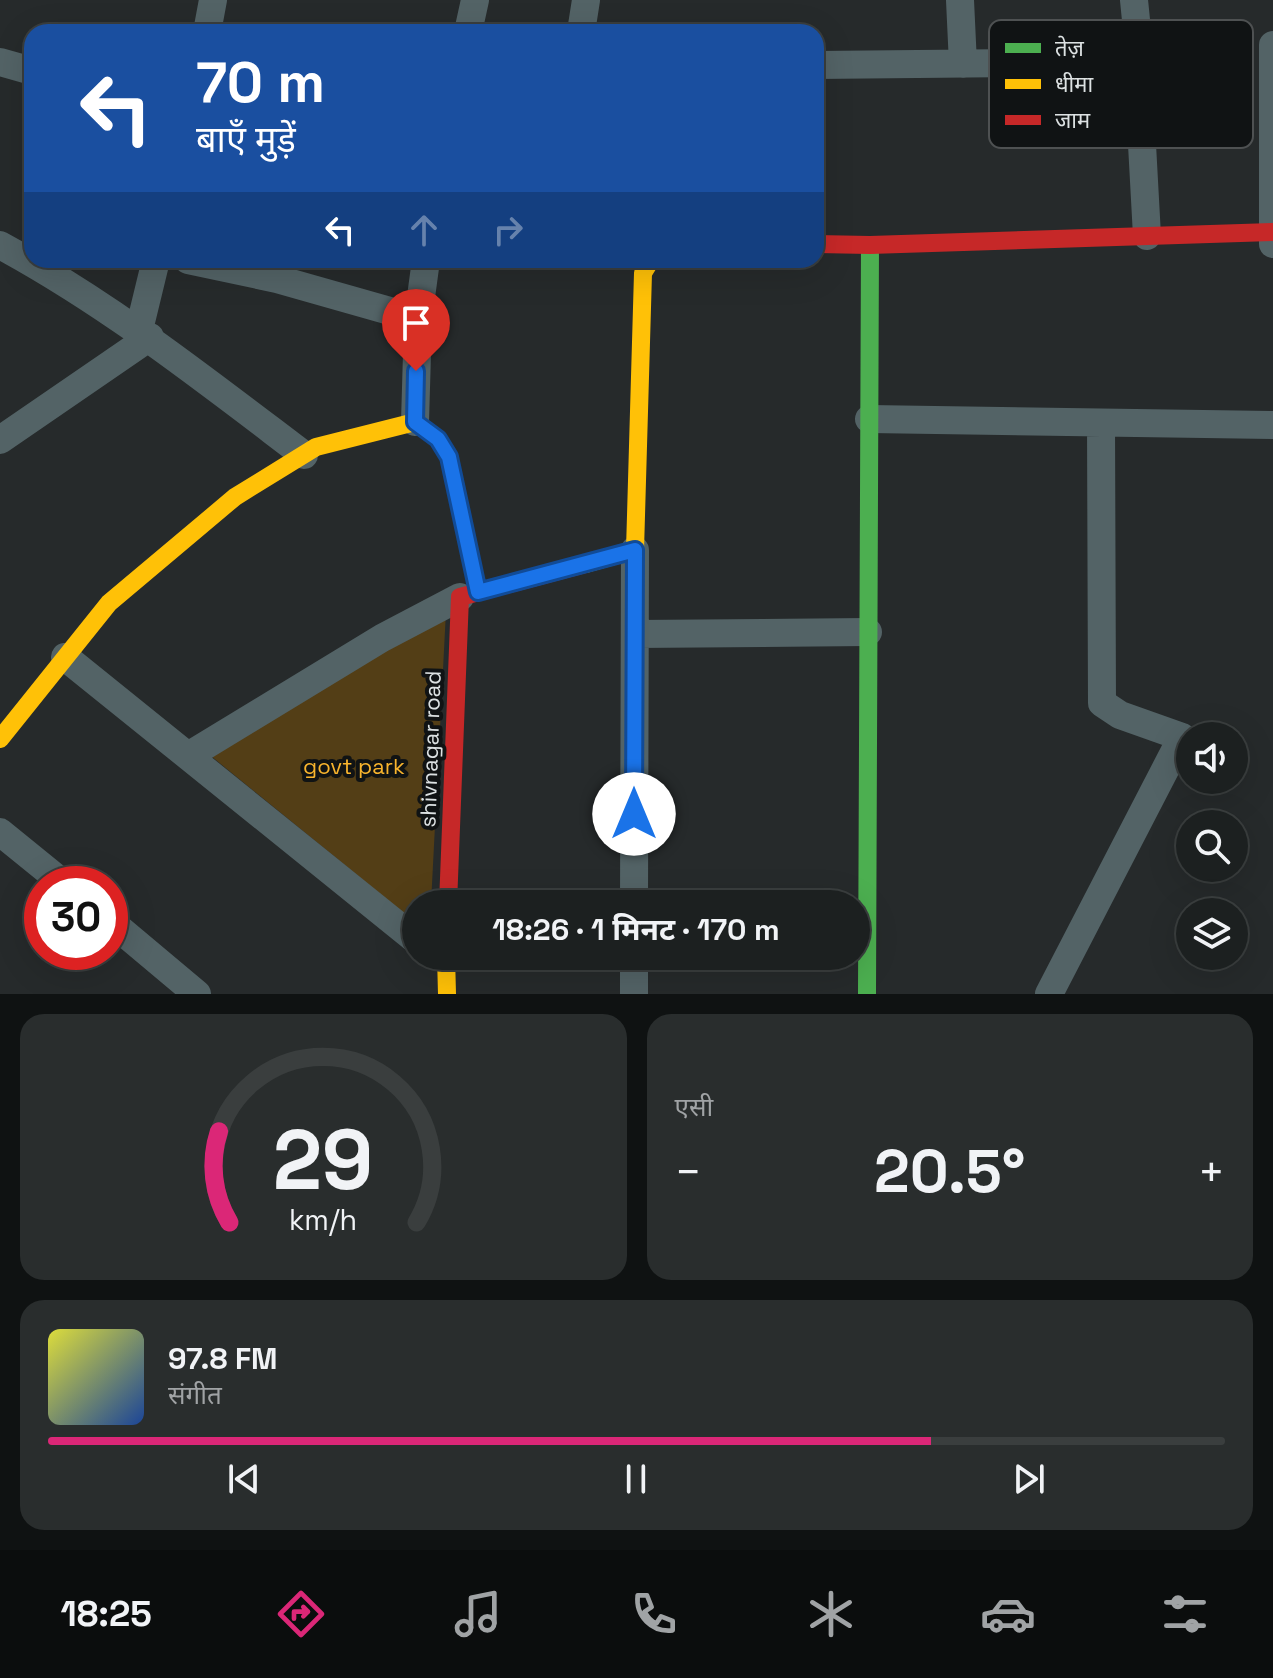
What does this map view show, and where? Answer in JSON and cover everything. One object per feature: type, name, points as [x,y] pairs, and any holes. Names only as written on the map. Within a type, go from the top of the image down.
[{"type":"street","points":[[208,24],[213,0]]},
{"type":"street","points":[[582,24],[586,0]]},
{"type":"street","points":[[960,0],[963,64]]},
{"type":"street","points":[[1134,0],[1136,20]]},
{"type":"street","points":[[469,24],[472,1]]},
{"type":"street","points":[[1273,45],[1273,244]]},
{"type":"street","points":[[0,62],[24,69]]},
{"type":"street","points":[[824,65],[989,64]]},
{"type":"street","points":[[1142,148],[1147,236]]},
{"type":"street","points":[[824,244],[1273,232]]},
{"type":"street","points":[[0,245],[24,258]]},
{"type":"street","points":[[867,994],[870,245]]},
{"type":"street","points":[[43,268],[144,334],[304,455]]},
{"type":"street","points":[[3,435],[144,334],[155,268]]},
{"type":"street","points":[[225,268],[277,279],[418,319]]},
{"type":"street","points":[[0,739],[109,603],[235,497],[316,447],[415,422],[418,319],[425,268]]},
{"type":"street","points":[[634,890],[635,550],[643,273],[646,268]]},
{"type":"street","points":[[869,419],[1273,425]]},
{"type":"street","name":"shivnagar road","points":[[415,422],[438,439],[449,457],[469,594],[449,890]]},
{"type":"street","points":[[1049,994],[1182,737],[1120,715],[1102,703],[1101,423]]},
{"type":"street","points":[[188,756],[382,638],[469,594],[635,550]]},
{"type":"street","points":[[635,634],[868,632]]},
{"type":"street","points":[[65,657],[402,929]]},
{"type":"street","points":[[0,832],[42,866]]},
{"type":"street","points":[[128,936],[197,994]]},
{"type":"street","points":[[444,970],[447,994]]},
{"type":"street","points":[[634,970],[634,994]]},
{"type":"green space","name":"govt park","points":[[446,611],[432,890],[402,890],[402,912],[211,756]]},
{"type":"traffic: fast","points":[[867,994],[870,245]]},
{"type":"traffic: slow","points":[[585,564],[635,550],[643,273],[646,268]]},
{"type":"traffic: slow","points":[[0,739],[109,603],[235,497],[316,447],[415,422],[438,439],[449,457],[478,592]]},
{"type":"traffic: slow","points":[[446,970],[447,994]]},
{"type":"traffic: jam","points":[[824,244],[1273,232]]},
{"type":"traffic: jam","points":[[449,890],[460,597],[585,564]]},
{"type":"route","points":[[416,371],[415,422],[438,439],[449,457],[478,592],[635,550],[634,814]]}]
